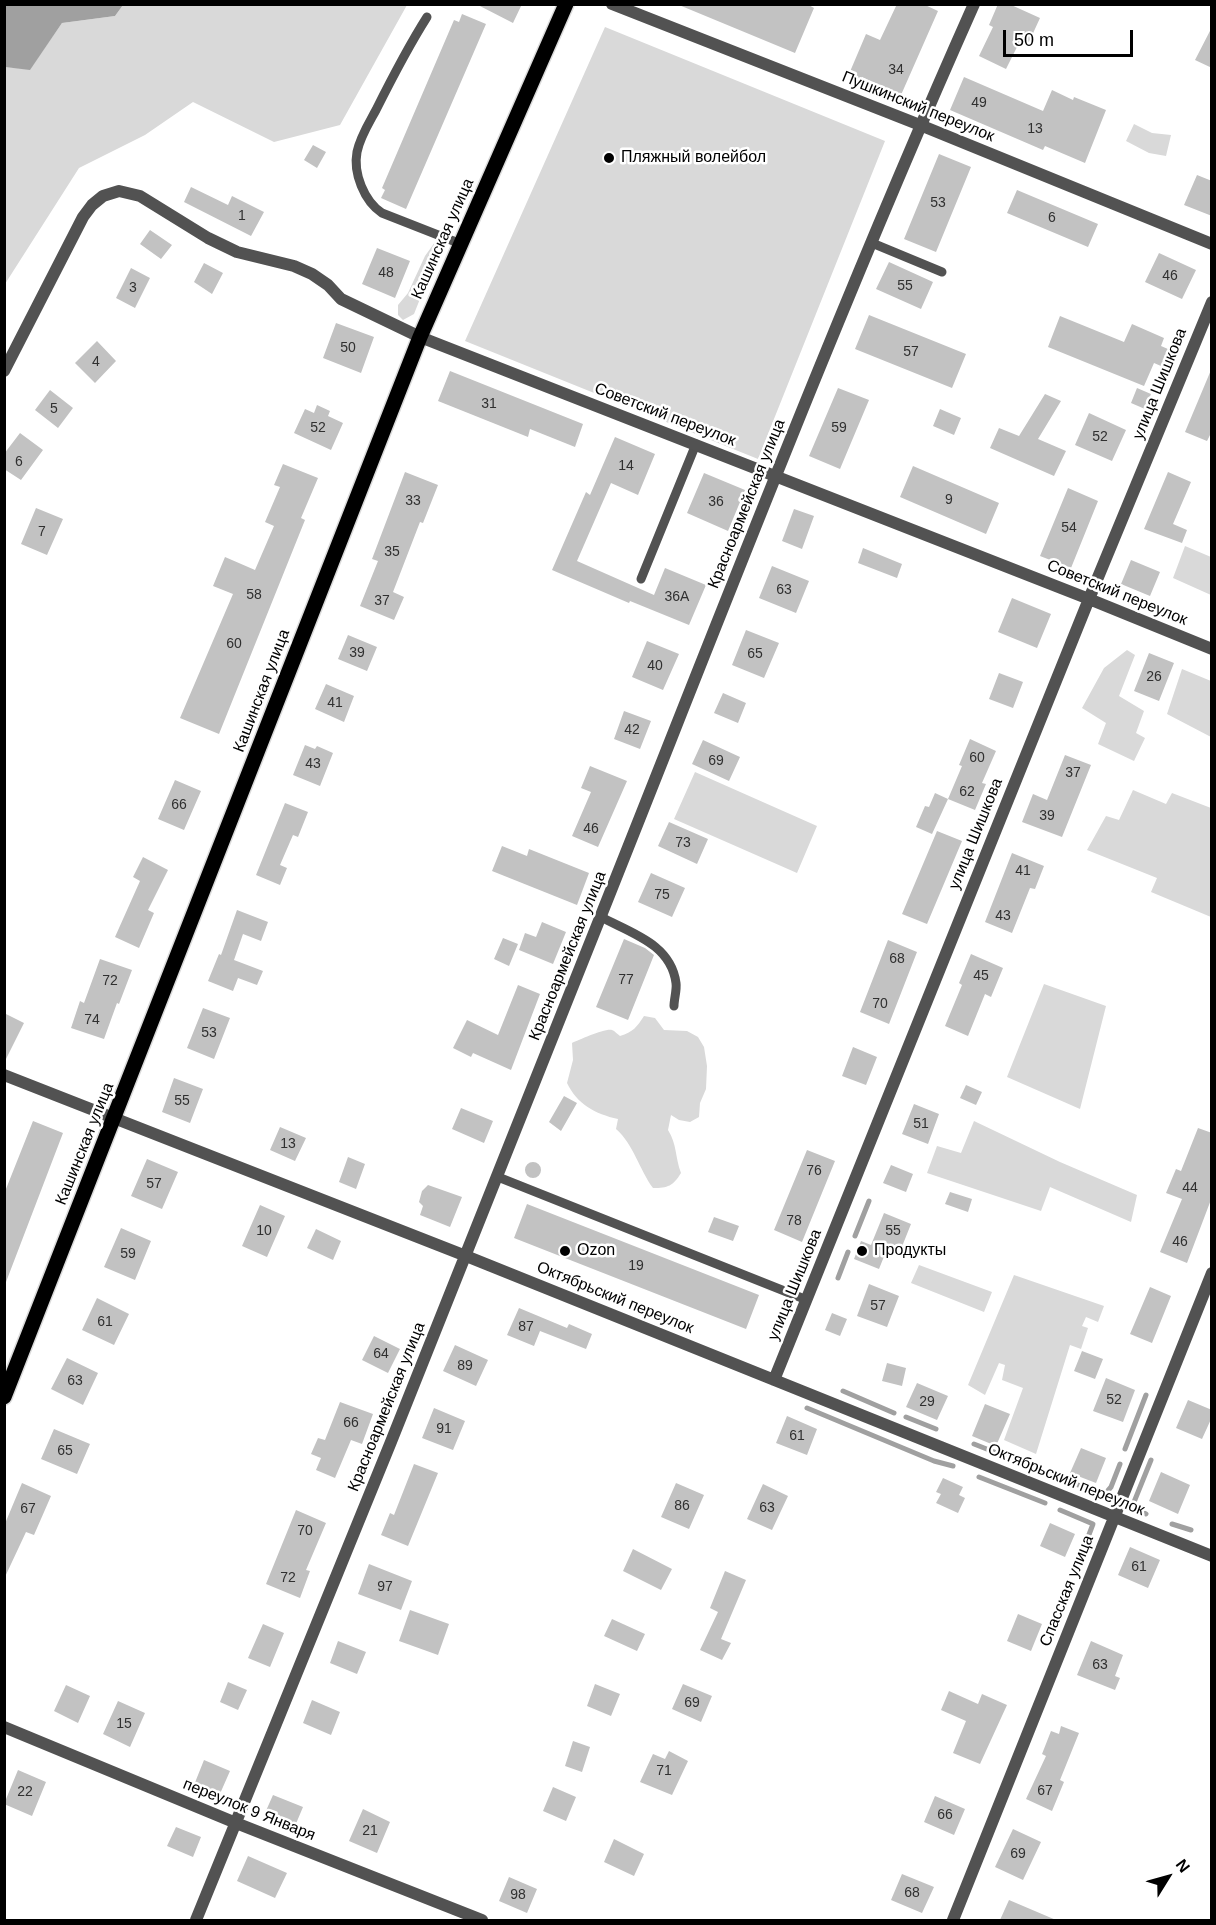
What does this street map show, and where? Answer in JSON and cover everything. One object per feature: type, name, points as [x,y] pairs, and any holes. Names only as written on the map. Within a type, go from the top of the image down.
[{"type":"main road","name":"Кашинская улица","points":[[4,1397],[420,337],[566,4]]},
{"type":"street","name":"Пушкинский переулок","points":[[612,4],[920,125],[1212,244]]},
{"type":"street","name":"Красноармейская улица","points":[[196,1920],[498,1177],[776,476],[920,125],[974,4]]},
{"type":"street","name":"Советский переулок","points":[[4,371],[83,217],[103,196],[119,191],[140,196],[208,238],[237,252],[294,266],[312,274],[328,285],[341,299],[420,337],[1212,649]]},
{"type":"street","name":"улица Шишкова","points":[[774,1380],[1089,599],[1212,302]]},
{"type":"street","name":"Октябрьский переулок","points":[[4,1075],[466,1256],[1212,1556]]},
{"type":"street","name":"Спасская улица","points":[[953,1920],[1212,1273]]},
{"type":"street","name":"переулок 9 Января","points":[[4,1727],[236,1823],[482,1920]]},
{"type":"lane","points":[[428,17],[401,59],[362,137],[357,153],[357,166],[364,192],[375,208],[382,213],[460,244]]},
{"type":"lane","points":[[872,243],[942,272]]},
{"type":"lane","points":[[641,579],[696,444]]},
{"type":"lane","points":[[601,917],[656,946],[664,953],[676,983],[674,1006]]},
{"type":"lane","points":[[498,1177],[807,1300]]},
{"type":"shaded area","points":[[4,5],[123,5],[115,16],[62,23],[30,70],[5,67]]},
{"type":"shaded area","points":[[123,5],[407,5],[340,125],[274,142],[193,102],[145,135],[79,168],[5,284],[5,67],[30,69],[62,23],[115,16]]},
{"type":"shaded area","points":[[605,27],[885,141],[758,459],[465,341]]},
{"type":"shaded area","points":[[1134,124],[1152,133],[1171,135],[1166,156],[1149,153],[1126,141]]},
{"type":"shaded area","points":[[435,242],[437,256],[414,314],[403,320],[398,315],[398,305],[408,293],[425,256]]},
{"type":"shaded area","points":[[1185,546],[1211,557],[1211,595],[1173,578]]},
{"type":"shaded area","points":[[1127,650],[1135,655],[1119,696],[1144,711],[1136,733],[1145,738],[1134,761],[1098,744],[1106,723],[1082,708],[1104,668]]},
{"type":"shaded area","points":[[1182,669],[1211,681],[1211,737],[1167,714]]},
{"type":"shaded area","points":[[695,772],[817,826],[797,873],[674,819]]},
{"type":"shaded area","points":[[1133,790],[1166,804],[1172,793],[1211,808],[1211,917],[1151,892],[1157,878],[1087,850],[1106,816],[1119,820]]},
{"type":"shaded area","points":[[1044,984],[1106,1006],[1080,1109],[1007,1077]]},
{"type":"shaded area","points":[[644,1016],[655,1018],[664,1030],[687,1031],[698,1037],[704,1047],[707,1066],[706,1089],[700,1103],[699,1117],[690,1122],[679,1120],[671,1115],[668,1130],[673,1140],[681,1173],[670,1185],[653,1188],[627,1142],[616,1129],[618,1119],[588,1107],[576,1097],[567,1083],[573,1060],[572,1043],[609,1030],[613,1030],[620,1036],[628,1033]]},
{"type":"shaded area","points":[[974,1121],[1137,1195],[1131,1222],[1050,1187],[1041,1211],[927,1173],[937,1146],[961,1153]]},
{"type":"shaded area","points":[[919,1265],[992,1292],[984,1312],[911,1283]]},
{"type":"shaded area","points":[[1014,1275],[1104,1306],[1098,1322],[1086,1317],[1082,1326],[1088,1328],[1081,1349],[1070,1345],[1036,1454],[1004,1440],[1023,1388],[1002,1380],[1005,1365],[999,1363],[985,1395],[968,1385]]},
{"type":"building","points":[[476,4],[522,4],[513,23]]},
{"type":"building","points":[[807,4],[814,8],[795,53],[679,5]]},
{"type":"building","points":[[897,4],[923,4],[938,11],[901,95],[862,77],[861,79],[849,74],[866,34],[880,40]]},
{"type":"building","points":[[998,4],[1009,4],[1040,18],[1029,42],[1021,39],[1006,69],[979,56],[993,27],[989,25]]},
{"type":"building","points":[[462,14],[486,24],[406,209],[381,198],[385,190],[382,188],[454,20],[459,22]]},
{"type":"building","points":[[1212,27],[1212,68],[1195,60]]},
{"type":"building","points":[[964,77],[1043,111],[1052,90],[1073,100],[1074,97],[1106,110],[1085,163],[1045,146],[1043,150],[950,110]]},
{"type":"building","points":[[313,145],[326,152],[317,168],[304,160]]},
{"type":"building","points":[[939,154],[971,167],[936,252],[904,239]]},
{"type":"building","points":[[1197,175],[1212,181],[1212,216],[1184,205]]},
{"type":"building","points":[[191,187],[228,205],[232,196],[264,212],[251,236],[184,202]]},
{"type":"building","points":[[1017,190],[1098,224],[1088,247],[1007,213]]},
{"type":"building","points":[[150,230],[172,245],[161,259],[140,244]]},
{"type":"building","points":[[377,248],[410,261],[395,298],[362,284]]},
{"type":"building","points":[[1159,253],[1196,270],[1182,299],[1145,282]]},
{"type":"building","points":[[889,262],[933,282],[921,309],[876,289]]},
{"type":"building","points":[[204,263],[223,273],[212,294],[194,282]]},
{"type":"building","points":[[131,268],[150,278],[135,308],[116,298]]},
{"type":"building","points":[[869,315],[966,354],[952,388],[855,349]]},
{"type":"building","points":[[1060,316],[1124,342],[1132,324],[1164,338],[1161,346],[1175,352],[1168,369],[1154,363],[1144,386],[1048,347]]},
{"type":"building","points":[[336,323],[374,337],[361,373],[323,358]]},
{"type":"building","points":[[97,341],[116,361],[95,383],[75,363]]},
{"type":"building","points":[[1211,370],[1212,431],[1207,441],[1185,432]]},
{"type":"building","points":[[450,371],[583,424],[575,447],[530,429],[528,437],[438,401]]},
{"type":"building","points":[[838,388],[869,400],[840,469],[809,456]]},
{"type":"building","points":[[1137,388],[1151,394],[1145,409],[1131,403]]},
{"type":"building","points":[[50,390],[73,408],[58,428],[35,410]]},
{"type":"building","points":[[1045,394],[1061,401],[1038,439],[1066,451],[1054,476],[990,448],[999,428],[1019,436]]},
{"type":"building","points":[[317,405],[330,411],[328,416],[343,423],[331,450],[294,433],[305,409],[314,413]]},
{"type":"building","points":[[940,409],[961,418],[954,435],[933,426]]},
{"type":"building","points":[[1089,413],[1126,430],[1112,461],[1075,445]]},
{"type":"building","points":[[20,433],[43,450],[21,480],[4,469],[4,454]]},
{"type":"building","points":[[615,437],[655,454],[638,495],[611,483],[577,561],[654,595],[665,568],[706,585],[689,625],[630,601],[629,603],[552,570],[586,492],[590,495]]},
{"type":"building","points":[[283,464],[318,478],[301,518],[305,520],[219,734],[180,718],[233,594],[213,586],[225,557],[255,570],[274,526],[265,522],[280,487],[274,485]]},
{"type":"building","points":[[913,466],[999,503],[986,534],[900,497]]},
{"type":"building","points":[[405,472],[438,485],[423,523],[420,522],[393,592],[404,597],[394,620],[360,606],[378,561],[372,559]]},
{"type":"building","points":[[1168,472],[1191,482],[1173,524],[1187,530],[1182,543],[1144,529]]},
{"type":"building","points":[[704,473],[745,490],[728,531],[687,513]]},
{"type":"building","points":[[1068,488],[1098,501],[1071,568],[1040,556]]},
{"type":"building","points":[[36,508],[63,519],[47,555],[21,544]]},
{"type":"building","points":[[794,509],[814,516],[802,549],[782,541]]},
{"type":"building","points":[[863,548],[902,564],[897,578],[858,563]]},
{"type":"building","points":[[1131,560],[1160,572],[1150,596],[1121,584]]},
{"type":"building","points":[[772,566],[809,581],[796,613],[759,598]]},
{"type":"building","points":[[1012,598],[1051,614],[1037,648],[998,632]]},
{"type":"building","points":[[746,630],[779,643],[764,678],[732,665]]},
{"type":"building","points":[[348,635],[377,647],[367,671],[338,659]]},
{"type":"building","points":[[647,641],[679,654],[663,690],[632,677]]},
{"type":"building","points":[[1149,653],[1174,663],[1159,701],[1134,691]]},
{"type":"building","points":[[999,673],[1023,682],[1013,708],[989,699]]},
{"type":"building","points":[[326,684],[354,696],[344,722],[315,709]]},
{"type":"building","points":[[723,693],[746,703],[738,723],[714,713]]},
{"type":"building","points":[[624,711],[651,721],[640,749],[614,739]]},
{"type":"building","points":[[970,739],[996,751],[982,783],[986,784],[975,810],[948,799]]},
{"type":"building","points":[[703,740],[740,757],[729,781],[692,764]]},
{"type":"building","points":[[305,745],[315,749],[317,746],[333,753],[320,786],[293,775]]},
{"type":"building","points":[[1065,755],[1091,765],[1062,837],[1022,822],[1033,794],[1047,800]]},
{"type":"building","points":[[590,766],[627,781],[598,847],[572,836],[591,792],[581,788]]},
{"type":"building","points":[[175,780],[201,791],[184,830],[158,819]]},
{"type":"building","points":[[935,793],[948,799],[932,834],[916,827],[925,806],[929,807]]},
{"type":"building","points":[[285,803],[308,812],[298,837],[293,835],[280,865],[287,868],[280,885],[256,875]]},
{"type":"building","points":[[669,822],[708,839],[697,864],[658,846]]},
{"type":"building","points":[[937,831],[962,841],[927,924],[902,914]]},
{"type":"building","points":[[502,846],[527,856],[529,849],[589,873],[577,905],[492,871]]},
{"type":"building","points":[[1012,853],[1044,866],[1035,889],[1030,888],[1012,933],[985,922]]},
{"type":"building","points":[[143,857],[168,870],[148,910],[154,913],[139,948],[115,937],[140,881],[133,877]]},
{"type":"building","points":[[651,873],[685,888],[672,917],[638,902]]},
{"type":"building","points":[[237,910],[268,922],[261,941],[243,934],[234,960],[263,971],[257,985],[238,978],[233,991],[208,981],[219,954],[221,955]]},
{"type":"building","points":[[542,922],[566,932],[553,964],[519,950],[525,933],[536,937]]},
{"type":"building","points":[[503,938],[518,944],[509,966],[494,959]]},
{"type":"building","points":[[624,939],[645,948],[654,955],[628,1020],[596,1007]]},
{"type":"building","points":[[888,940],[917,952],[889,1024],[860,1012]]},
{"type":"building","points":[[971,954],[1003,968],[991,997],[985,994],[968,1036],[945,1026],[962,985],[959,983]]},
{"type":"building","points":[[100,959],[132,970],[104,1039],[71,1028],[80,1001],[84,1003]]},
{"type":"building","points":[[518,985],[540,994],[511,1070],[473,1053],[471,1057],[453,1048],[467,1020],[498,1035]]},
{"type":"building","points":[[203,1008],[230,1018],[214,1059],[187,1048]]},
{"type":"building","points":[[4,1013],[24,1023],[4,1063]]},
{"type":"building","points":[[853,1047],[877,1057],[866,1085],[842,1076]]},
{"type":"building","points":[[174,1078],[203,1089],[190,1123],[162,1112]]},
{"type":"building","points":[[966,1085],[982,1092],[976,1105],[960,1098]]},
{"type":"building","points":[[564,1096],[577,1103],[561,1131],[549,1122]]},
{"type":"building","points":[[914,1104],[939,1114],[928,1144],[902,1134]]},
{"type":"building","points":[[461,1108],[493,1121],[484,1143],[452,1129]]},
{"type":"building","points":[[33,1121],[63,1133],[6,1282],[4,1194]]},
{"type":"building","points":[[280,1127],[306,1138],[295,1161],[270,1150]]},
{"type":"building","points":[[1198,1128],[1212,1133],[1212,1197],[1187,1263],[1160,1252],[1182,1199],[1166,1193],[1176,1169],[1181,1171]]},
{"type":"building","points":[[807,1150],[835,1161],[802,1242],[774,1230]]},
{"type":"building","points":[[348,1157],[365,1164],[356,1189],[339,1182]]},
{"type":"building","points":[[147,1159],[178,1172],[162,1209],[131,1196]]},
{"type":"building","points":[[533,1162],[541,1170],[533,1178],[525,1170]]},
{"type":"building","points":[[891,1165],[913,1174],[906,1192],[883,1183]]},
{"type":"building","points":[[428,1185],[462,1197],[450,1227],[420,1215],[423,1206],[419,1202],[422,1191]]},
{"type":"building","points":[[950,1192],[972,1199],[968,1212],[945,1204]]},
{"type":"building","points":[[527,1204],[759,1295],[746,1329],[514,1238]]},
{"type":"building","points":[[260,1205],[285,1216],[267,1257],[242,1246]]},
{"type":"building","points":[[884,1213],[911,1224],[901,1249],[889,1244],[879,1269],[854,1259],[861,1241],[871,1245]]},
{"type":"building","points":[[714,1217],[739,1226],[733,1241],[708,1232]]},
{"type":"building","points":[[121,1228],[151,1241],[135,1280],[104,1267]]},
{"type":"building","points":[[316,1229],[341,1241],[333,1260],[307,1248]]},
{"type":"building","points":[[869,1284],[899,1296],[887,1327],[857,1316]]},
{"type":"building","points":[[1150,1287],[1171,1296],[1152,1343],[1130,1334]]},
{"type":"building","points":[[97,1298],[129,1314],[114,1345],[82,1330]]},
{"type":"building","points":[[519,1308],[567,1328],[569,1324],[592,1334],[586,1349],[540,1331],[534,1346],[507,1335]]},
{"type":"building","points":[[832,1313],[847,1319],[840,1336],[825,1330]]},
{"type":"building","points":[[374,1336],[400,1349],[388,1373],[362,1360]]},
{"type":"building","points":[[455,1345],[488,1360],[476,1386],[443,1371]]},
{"type":"building","points":[[1082,1351],[1103,1359],[1095,1379],[1074,1371]]},
{"type":"building","points":[[67,1358],[98,1373],[83,1405],[51,1389]]},
{"type":"building","points":[[887,1363],[906,1368],[902,1386],[882,1381]]},
{"type":"building","points":[[1106,1378],[1135,1390],[1123,1422],[1093,1411]]},
{"type":"building","points":[[917,1383],[948,1396],[937,1420],[906,1407]]},
{"type":"building","points":[[1188,1400],[1212,1410],[1212,1417],[1202,1439],[1176,1428]]},
{"type":"building","points":[[340,1402],[373,1414],[362,1444],[351,1440],[335,1478],[316,1470],[321,1458],[311,1454],[318,1438],[325,1440]]},
{"type":"building","points":[[985,1404],[1010,1414],[996,1446],[972,1436]]},
{"type":"building","points":[[434,1408],[465,1421],[453,1450],[422,1438]]},
{"type":"building","points":[[787,1416],[817,1429],[807,1455],[776,1443]]},
{"type":"building","points":[[54,1429],[90,1444],[77,1474],[41,1459]]},
{"type":"building","points":[[1081,1448],[1106,1458],[1096,1483],[1070,1473]]},
{"type":"building","points":[[414,1464],[438,1473],[408,1546],[381,1535],[390,1513],[394,1515]]},
{"type":"building","points":[[1161,1472],[1190,1485],[1178,1514],[1149,1501]]},
{"type":"building","points":[[943,1478],[963,1487],[959,1495],[965,1498],[958,1513],[936,1503],[941,1494],[936,1492]]},
{"type":"building","points":[[22,1483],[51,1496],[34,1535],[26,1532],[4,1579],[4,1526]]},
{"type":"building","points":[[676,1483],[704,1495],[689,1529],[661,1517]]},
{"type":"building","points":[[763,1484],[788,1496],[772,1530],[747,1519]]},
{"type":"building","points":[[296,1510],[326,1523],[306,1570],[310,1571],[300,1598],[266,1584]]},
{"type":"building","points":[[1050,1523],[1075,1534],[1065,1557],[1040,1546]]},
{"type":"building","points":[[1130,1547],[1160,1560],[1148,1588],[1118,1575]]},
{"type":"building","points":[[633,1549],[672,1569],[661,1590],[623,1571]]},
{"type":"building","points":[[369,1564],[412,1581],[401,1610],[358,1594]]},
{"type":"building","points":[[725,1571],[746,1580],[721,1639],[731,1643],[722,1660],[700,1650],[718,1612],[710,1608]]},
{"type":"building","points":[[410,1610],[449,1624],[438,1655],[399,1641]]},
{"type":"building","points":[[1018,1614],[1042,1624],[1031,1651],[1007,1641]]},
{"type":"building","points":[[612,1619],[645,1634],[637,1651],[604,1636]]},
{"type":"building","points":[[263,1624],[284,1633],[270,1667],[248,1658]]},
{"type":"building","points":[[338,1641],[366,1652],[357,1674],[330,1663]]},
{"type":"building","points":[[1091,1641],[1123,1655],[1115,1676],[1120,1678],[1115,1690],[1077,1675]]},
{"type":"building","points":[[228,1682],[247,1690],[238,1710],[220,1702]]},
{"type":"building","points":[[595,1684],[620,1694],[611,1716],[587,1706]]},
{"type":"building","points":[[683,1684],[712,1696],[701,1722],[672,1709]]},
{"type":"building","points":[[66,1685],[90,1696],[78,1723],[54,1711]]},
{"type":"building","points":[[949,1691],[978,1704],[982,1694],[1007,1705],[980,1764],[953,1753],[966,1721],[941,1710]]},
{"type":"building","points":[[312,1700],[340,1712],[331,1735],[303,1723]]},
{"type":"building","points":[[118,1701],[145,1713],[130,1747],[103,1734]]},
{"type":"building","points":[[1061,1726],[1079,1733],[1060,1780],[1064,1782],[1052,1811],[1026,1799],[1046,1756],[1042,1754],[1051,1731],[1059,1734]]},
{"type":"building","points":[[573,1741],[590,1747],[582,1772],[565,1766]]},
{"type":"building","points":[[669,1751],[688,1761],[672,1795],[640,1782],[653,1754],[665,1759]]},
{"type":"building","points":[[204,1760],[230,1771],[219,1796],[194,1785]]},
{"type":"building","points":[[18,1770],[46,1782],[32,1816],[4,1804]]},
{"type":"building","points":[[553,1787],[576,1797],[566,1821],[543,1811]]},
{"type":"building","points":[[273,1795],[303,1807],[295,1826],[265,1813]]},
{"type":"building","points":[[935,1796],[965,1809],[954,1835],[924,1822]]},
{"type":"building","points":[[363,1809],[390,1822],[377,1853],[349,1841]]},
{"type":"building","points":[[176,1827],[201,1837],[193,1857],[167,1846]]},
{"type":"building","points":[[1013,1829],[1041,1842],[1023,1880],[995,1867]]},
{"type":"building","points":[[614,1839],[644,1854],[634,1876],[604,1862]]},
{"type":"building","points":[[248,1856],[287,1873],[275,1898],[237,1881]]},
{"type":"building","points":[[902,1874],[934,1887],[922,1913],[891,1900]]},
{"type":"building","points":[[509,1877],[537,1889],[527,1913],[499,1901]]},
{"type":"building","points":[[1009,1900],[1056,1920],[1000,1920]]},
{"type":"waterway","points":[[855,1236],[869,1201]]},
{"type":"waterway","points":[[838,1278],[848,1252]]},
{"type":"waterway","points":[[843,1391],[894,1413]]},
{"type":"waterway","points":[[1125,1449],[1146,1395]]},
{"type":"waterway","points":[[807,1408],[934,1461],[953,1466]]},
{"type":"waterway","points":[[906,1417],[936,1429]]},
{"type":"waterway","points":[[974,1444],[1055,1476]]},
{"type":"waterway","points":[[1146,1514],[1132,1507],[1151,1460]]},
{"type":"waterway","points":[[1066,1481],[1105,1494],[1111,1487],[1120,1464]]},
{"type":"waterway","points":[[979,1477],[1045,1503]]},
{"type":"waterway","points":[[1060,1510],[1093,1524],[1079,1561]]},
{"type":"waterway","points":[[1172,1524],[1191,1530]]},
{"type":"place","name":"Пляжный волейбол","points":[[609,158]]},
{"type":"place","name":"Ozon","points":[[565,1251]]},
{"type":"place","name":"Продукты","points":[[862,1251]]}]
